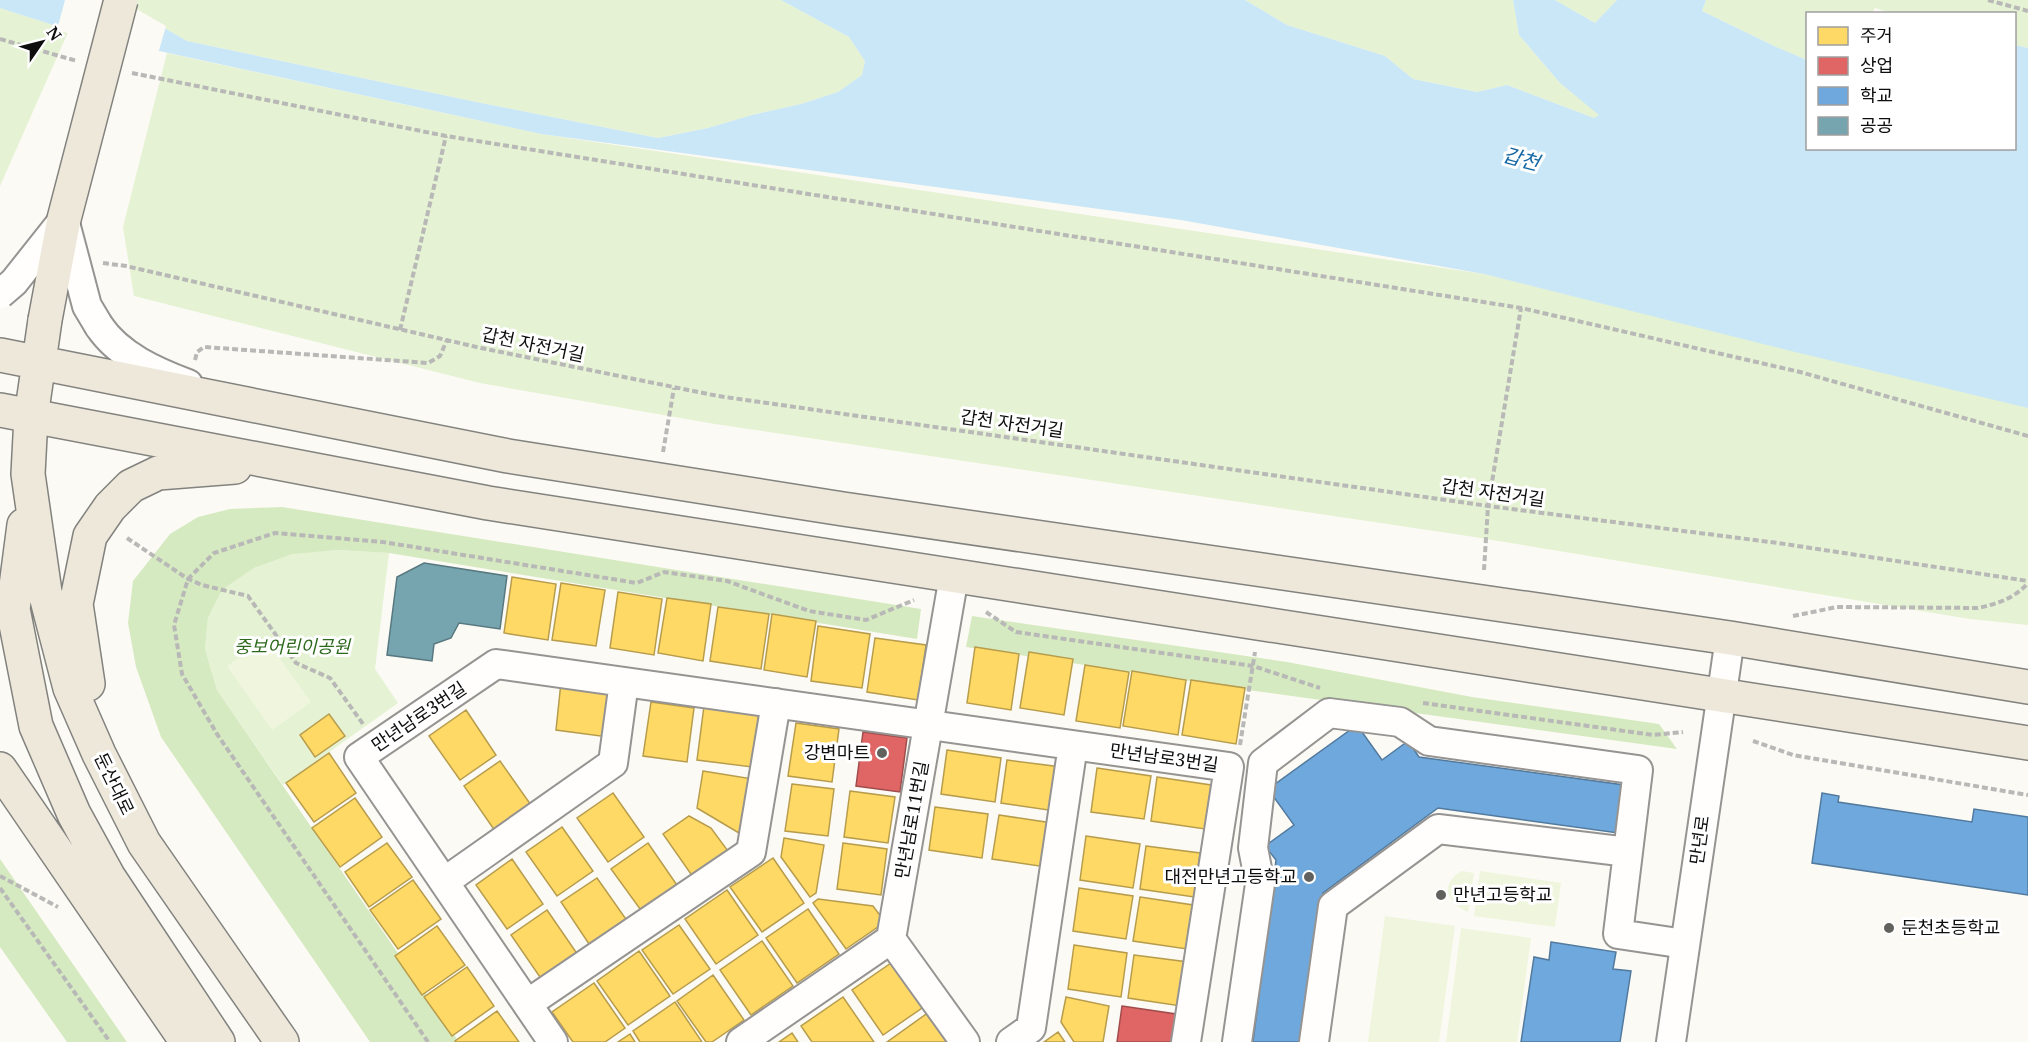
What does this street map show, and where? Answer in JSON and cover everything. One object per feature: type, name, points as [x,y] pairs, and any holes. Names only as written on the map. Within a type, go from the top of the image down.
[{"type":"main road","name":"둔산대로","points":[[121,0],[64,219],[45,321],[31,417],[29,490],[13,609],[36,726],[74,814],[108,876],[218,1042]]},
{"type":"main road","points":[[0,355],[508,456],[809,503],[1730,638],[2028,687]]},
{"type":"main road","points":[[0,410],[488,503],[2028,743]]},
{"type":"main road","points":[[99,754],[76,604],[90,536],[110,507],[131,486],[158,473],[283,464]]},
{"type":"main road","name":"둔산대로","points":[[29,490],[45,592],[70,687],[99,754],[144,843],[282,1042]]},
{"type":"main road","points":[[0,769],[187,1042]]},
{"type":"street","points":[[0,294],[14,282],[64,219]]},
{"type":"street","points":[[64,219],[87,306],[107,338],[134,359],[169,377],[241,403]]},
{"type":"street","name":"만년남로11번길","points":[[891,939],[930,725],[954,576]]},
{"type":"street","name":"만년로","points":[[1671,1042],[1730,638]]},
{"type":"street","name":"만년남로3번길","points":[[553,1042],[359,757],[496,664],[1229,767],[1186,1042]]},
{"type":"street","points":[[444,882],[613,763],[624,682]]},
{"type":"street","points":[[527,1004],[751,852],[776,703]]},
{"type":"street","points":[[1237,1042],[1260,884],[1253,848],[1263,763],[1329,713],[1400,722],[1429,741],[1638,770],[1618,934],[1685,944]]},
{"type":"street","points":[[1011,1042],[1031,1028],[1073,745]]},
{"type":"street","points":[[1314,1042],[1333,906],[1438,829],[1628,852]]},
{"type":"street","points":[[741,1042],[891,939],[965,1042]]},
{"type":"path","points":[[1988,0],[2028,10]]},
{"type":"path","points":[[0,39],[88,64]]},
{"type":"path","points":[[122,71],[446,136],[1521,308],[1800,372],[2028,436]]},
{"type":"path","points":[[400,330],[446,136]]},
{"type":"path","name":"갑천 자전거길","points":[[103,262],[400,330],[718,396],[1488,506],[1778,543],[2028,582]]},
{"type":"path","points":[[1484,570],[1488,506],[1521,308]]},
{"type":"path","points":[[195,360],[197,352],[204,347],[428,363],[440,356],[447,340]]},
{"type":"path","points":[[662,455],[674,388]]},
{"type":"path","points":[[127,538],[188,579],[202,585],[248,596],[296,663],[330,678],[377,744]]},
{"type":"path","points":[[1793,616],[1837,607],[1978,608],[2001,603],[2022,591],[2028,582]]},
{"type":"path","points":[[983,609],[1016,632],[1253,666],[1317,688],[1329,689]]},
{"type":"path","points":[[1229,767],[1239,752],[1256,648]]},
{"type":"path","points":[[1421,702],[1653,735],[1683,732]]},
{"type":"path","points":[[1753,741],[1793,755],[2028,795]]},
{"type":"path","points":[[0,876],[61,909]]},
{"type":"path","points":[[0,888],[110,1042]]},
{"type":"green space","points":[[115,0],[781,0],[849,37],[865,61],[862,75],[838,92],[708,128],[658,138],[187,41]]},
{"type":"green space","points":[[1245,0],[1513,0],[1519,35],[1560,83],[1600,115],[1594,118],[1507,85],[1477,92],[1413,79],[1385,56],[1287,25]]},
{"type":"green space","points":[[1555,0],[1617,0],[1595,23]]},
{"type":"green space","points":[[1706,0],[2028,0],[2028,48],[2016,45],[2016,12],[1888,12],[1875,8],[1873,12],[1806,12],[1806,60],[1702,11]]},
{"type":"green space","points":[[0,8],[69,30],[0,186]]},
{"type":"green space","points":[[167,53],[541,134],[1484,274],[2028,407],[2028,625],[1970,619],[1468,536],[715,424],[480,383],[134,296],[123,227]]},
{"type":"green space","points":[[282,507],[921,609],[917,639],[389,553],[338,550],[292,554],[254,568],[222,590],[208,618],[205,649],[217,690],[459,1042],[370,1042],[161,737],[136,667],[128,623],[133,581],[170,534],[198,517],[230,509]]},
{"type":"green space","name":"중보어린이공원","points":[[338,550],[389,553],[375,669],[398,703],[283,785],[217,690],[205,649],[208,618],[222,590],[254,568],[292,553]]},
{"type":"green space","points":[[972,616],[1287,662],[1472,697],[1659,724],[1677,749],[1255,691],[966,647]]},
{"type":"green space","points":[[266,639],[311,702],[272,730],[227,666]]},
{"type":"green space","points":[[0,859],[127,1042],[67,1042],[0,947]]},
{"type":"green space","points":[[1462,871],[1474,873],[1468,912],[1455,904],[1448,893],[1450,882]]},
{"type":"green space","points":[[1480,871],[1561,883],[1555,927],[1474,916]]},
{"type":"green space","points":[[1385,916],[1455,926],[1439,1042],[1368,1042]]},
{"type":"green space","points":[[1461,928],[1531,938],[1517,1042],[1446,1042]]},
{"type":"water","name":"갑천","points":[[0,0],[115,0],[187,41],[658,138],[708,128],[801,104],[838,92],[862,75],[865,61],[849,37],[781,0],[1245,0],[1287,25],[1385,56],[1413,79],[1477,92],[1507,85],[1594,118],[1599,115],[1560,83],[1519,35],[1513,0],[1555,0],[1595,23],[1617,0],[1706,0],[1702,11],[1806,60],[1806,150],[2016,150],[2016,45],[2028,48],[2028,408],[1484,274],[1181,220],[541,134],[81,34],[0,8]]},
{"type":"pier","points":[[65,0],[121,0],[166,26],[158,54],[57,30]]},
{"type":"building: 주거","points":[[512,577],[556,584],[548,640],[504,633]]},
{"type":"building: 주거","points":[[561,583],[605,590],[596,646],[552,640]]},
{"type":"building: 주거","points":[[618,592],[662,599],[654,655],[610,648]]},
{"type":"building: 주거","points":[[667,598],[711,604],[703,661],[658,653]]},
{"type":"building: 주거","points":[[718,607],[769,614],[761,669],[710,661]]},
{"type":"building: 주거","points":[[772,614],[816,621],[807,677],[764,670]]},
{"type":"building: 주거","points":[[818,626],[870,634],[862,688],[811,681]]},
{"type":"building: 주거","points":[[875,638],[926,645],[918,700],[867,692]]},
{"type":"building: 주거","points":[[975,647],[1019,654],[1011,710],[967,703]]},
{"type":"building: 주거","points":[[1029,652],[1073,659],[1064,715],[1020,708]]},
{"type":"building: 주거","points":[[1085,665],[1129,672],[1120,728],[1076,721]]},
{"type":"building: 주거","points":[[1132,671],[1186,680],[1178,735],[1123,726]]},
{"type":"building: 주거","points":[[1191,680],[1245,688],[1236,744],[1182,735]]},
{"type":"building: 주거","points":[[561,682],[604,688],[613,698],[608,737],[556,730]]},
{"type":"building: 주거","points":[[651,702],[694,708],[687,762],[643,756]]},
{"type":"building: 주거","points":[[704,706],[759,713],[752,767],[697,760]]},
{"type":"building: 주거","points":[[466,710],[496,755],[460,780],[429,736]]},
{"type":"building: 주거","points":[[329,714],[345,736],[315,757],[300,735]]},
{"type":"building: 주거","points":[[796,723],[839,729],[832,782],[788,776]]},
{"type":"building: 주거","points":[[947,750],[1001,758],[995,802],[941,794]]},
{"type":"building: 주거","points":[[329,753],[356,793],[314,822],[286,783]]},
{"type":"building: 주거","points":[[1007,760],[1061,767],[1055,811],[1001,803]]},
{"type":"building: 주거","points":[[500,761],[531,805],[495,831],[464,786]]},
{"type":"building: 주거","points":[[1097,768],[1151,776],[1144,819],[1091,812]]},
{"type":"building: 주거","points":[[703,771],[753,779],[744,836],[697,808]]},
{"type":"building: 주거","points":[[1157,777],[1211,785],[1205,829],[1151,821]]},
{"type":"building: 주거","points":[[792,784],[834,789],[828,836],[785,831]]},
{"type":"building: 주거","points":[[850,791],[895,797],[888,843],[844,837]]},
{"type":"building: 주거","points":[[613,793],[644,837],[608,862],[577,818]]},
{"type":"building: 주거","points":[[355,798],[382,837],[340,867],[312,828]]},
{"type":"building: 주거","points":[[935,807],[988,814],[982,858],[929,850]]},
{"type":"building: 주거","points":[[999,815],[1052,823],[1046,867],[992,859]]},
{"type":"building: 주거","points":[[689,816],[711,828],[728,851],[693,877],[663,834]]},
{"type":"building: 주거","points":[[562,827],[593,871],[557,896],[526,852]]},
{"type":"building: 주거","points":[[1086,836],[1140,844],[1133,888],[1080,880]]},
{"type":"building: 주거","points":[[784,838],[824,845],[816,893],[810,897],[781,857]]},
{"type":"building: 주거","points":[[387,843],[412,877],[369,907],[345,872]]},
{"type":"building: 주거","points":[[648,843],[679,888],[643,913],[611,869]]},
{"type":"building: 주거","points":[[843,843],[887,849],[881,895],[837,889]]},
{"type":"building: 주거","points":[[1146,846],[1200,853],[1194,897],[1140,889]]},
{"type":"building: 주거","points":[[773,858],[804,903],[762,932],[730,887]]},
{"type":"building: 주거","points":[[512,859],[543,904],[507,929],[476,885]]},
{"type":"building: 주거","points":[[597,878],[628,922],[591,947],[561,902]]},
{"type":"building: 주거","points":[[413,880],[441,919],[398,949],[370,910]]},
{"type":"building: 주거","points":[[1079,888],[1133,896],[1126,939],[1073,931]]},
{"type":"building: 주거","points":[[727,890],[758,935],[716,964],[685,919]]},
{"type":"building: 주거","points":[[1140,897],[1193,905],[1187,949],[1133,941]]},
{"type":"building: 주거","points":[[818,899],[873,906],[885,922],[846,949],[813,903]]},
{"type":"building: 주거","points":[[808,909],[839,954],[797,983],[766,938]]},
{"type":"building: 주거","points":[[547,910],[578,955],[542,980],[511,935]]},
{"type":"building: 주거","points":[[679,925],[710,969],[673,994],[642,950]]},
{"type":"building: 주거","points":[[437,926],[465,965],[422,995],[395,956]]},
{"type":"building: 주거","points":[[762,941],[793,986],[751,1015],[720,970]]},
{"type":"building: 주거","points":[[1074,945],[1127,953],[1121,997],[1068,989]]},
{"type":"building: 주거","points":[[639,951],[670,996],[628,1025],[597,981]]},
{"type":"building: 주거","points":[[1134,955],[1188,962],[1181,1006],[1128,998]]},
{"type":"building: 주거","points":[[894,961],[925,1006],[883,1035],[852,990]]},
{"type":"building: 주거","points":[[467,967],[494,1006],[452,1036],[424,997]]},
{"type":"building: 주거","points":[[713,975],[744,1020],[712,1042],[706,1042],[677,1001]]},
{"type":"building: 주거","points":[[594,983],[625,1028],[605,1042],[573,1042],[552,1012]]},
{"type":"building: 주거","points":[[843,997],[874,1042],[812,1042],[801,1026]]},
{"type":"building: 주거","points":[[1066,997],[1109,1006],[1103,1042],[1074,1042],[1061,1022]]},
{"type":"building: 주거","points":[[675,1002],[702,1042],[640,1042],[633,1031]]},
{"type":"building: 주거","points":[[497,1011],[519,1042],[455,1041]]},
{"type":"building: 주거","points":[[929,1012],[950,1042],[887,1042]]},
{"type":"building: 주거","points":[[1058,1032],[1065,1042],[1044,1042]]},
{"type":"building: 주거","points":[[792,1033],[798,1042],[779,1042]]},
{"type":"building: 주거","points":[[630,1034],[635,1042],[618,1042]]},
{"type":"building: 상업","points":[[863,732],[907,738],[900,792],[856,786]]},
{"type":"building: 상업","points":[[1122,1006],[1176,1014],[1172,1042],[1117,1042]]},
{"type":"building: 학교","name":"대전만년고등학교","points":[[1357,725],[1382,760],[1408,741],[1419,757],[1624,785],[1618,833],[1438,808],[1323,893],[1304,1042],[1253,1042],[1276,860],[1265,846],[1294,825],[1268,789]]},
{"type":"building: 학교","points":[[1822,793],[1839,796],[1838,802],[1972,822],[1974,809],[2028,817],[2028,895],[1812,863]]},
{"type":"building: 학교","points":[[1551,942],[1616,952],[1613,969],[1631,971],[1620,1042],[1521,1042],[1534,957],[1549,960]]},
{"type":"building: 공공","points":[[424,563],[507,576],[500,629],[459,623],[451,638],[434,644],[432,661],[387,655],[397,577]]},
{"type":"place","name":"강변마트","points":[[882,753]]},
{"type":"place","name":"대전만년고등학교","points":[[1309,877]]},
{"type":"place","name":"만년고등학교","points":[[1441,895]]},
{"type":"place","name":"둔천초등학교","points":[[1889,928]]}]
